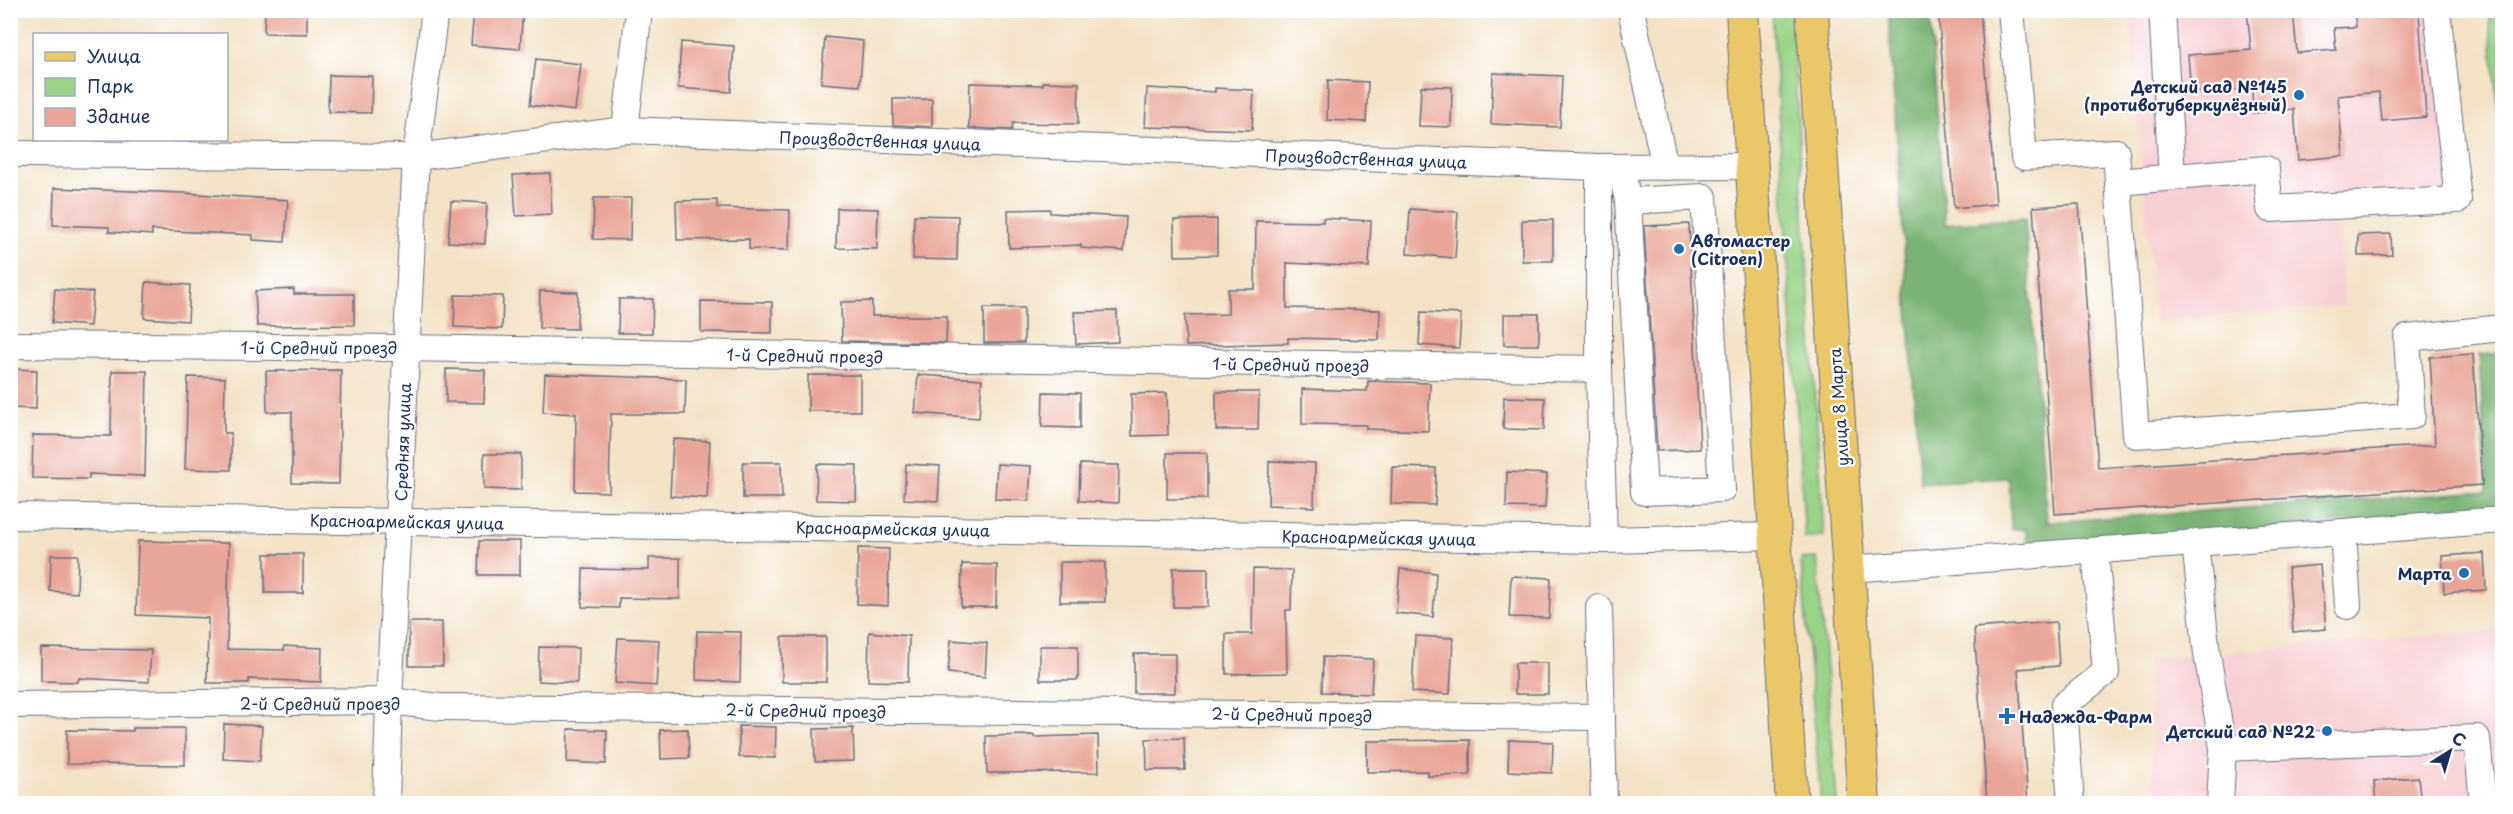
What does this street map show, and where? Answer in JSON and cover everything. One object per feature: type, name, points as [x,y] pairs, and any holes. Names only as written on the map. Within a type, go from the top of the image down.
[{"type":"main road","points":[[1742,10],[1792,804]]},
{"type":"main road","name":"улица 8 Марта","points":[[1812,10],[1864,804]]},
{"type":"street","name":"Средняя улица","points":[[386,804],[388,701],[399,520],[405,348],[417,157],[435,10]]},
{"type":"street","points":[[625,130],[639,10]]},
{"type":"street","points":[[1631,10],[1665,167]]},
{"type":"street","points":[[2011,10],[2024,157],[2116,152],[2136,435],[2412,416],[2407,338],[2502,328]]},
{"type":"street","points":[[2162,10],[2172,177]]},
{"type":"street","points":[[2119,182],[2266,170],[2270,209],[2458,200],[2437,10]]},
{"type":"street","name":"Производственная улица","points":[[10,154],[417,157],[625,130],[1610,167],[1752,166]]},
{"type":"street","points":[[1610,167],[1628,201],[1644,492],[1722,489],[1704,197],[1628,201]]},
{"type":"street","points":[[1604,540],[1599,369],[1610,167]]},
{"type":"street","name":"1-й Средний проезд","points":[[10,345],[405,348],[1599,369]]},
{"type":"street","name":"Красноармейская улица","points":[[10,516],[399,520],[1604,540],[1775,536]]},
{"type":"street","points":[[1849,569],[2502,520]]},
{"type":"street","points":[[2343,532],[2348,606]]},
{"type":"street","points":[[2196,543],[2207,654],[2223,748],[2220,804]]},
{"type":"street","points":[[2071,804],[2064,705],[2106,672],[2095,551]]},
{"type":"street","points":[[1599,608],[1604,804]]},
{"type":"street","name":"2-й Средний проезд","points":[[10,705],[388,701],[441,707],[1602,717]]},
{"type":"street","points":[[2223,748],[2477,738],[2482,804]]},
{"type":"shaded area","name":"Детский сад №145 (противотуберкулёзный)","points":[[2129,11],[2455,11],[2471,211],[2338,222],[2345,306],[2155,321]]},
{"type":"shaded area","name":"Детский сад №22","points":[[2502,629],[2502,803],[2154,803],[2148,659]]},
{"type":"green space","points":[[1772,11],[1791,11],[1824,536],[1805,538]]},
{"type":"green space","points":[[1888,11],[1930,11],[1945,224],[2025,218],[2047,522],[2487,491],[2479,355],[2499,353],[2502,394],[2502,509],[2027,548],[2026,529],[2011,529],[2009,478],[1920,483]]},
{"type":"green space","points":[[2489,11],[2502,11],[2502,158]]},
{"type":"green space","points":[[1817,558],[1837,803],[1821,803],[1801,559]]},
{"type":"building","points":[[265,10],[307,10],[307,34],[264,33]]},
{"type":"building","points":[[474,10],[523,10],[520,49],[471,45]]},
{"type":"building","points":[[1938,10],[1980,10],[1996,204],[1954,208]]},
{"type":"building","points":[[2247,10],[2293,10],[2297,53],[2336,50],[2334,28],[2356,27],[2354,10],[2378,10],[2379,15],[2419,12],[2426,117],[2382,121],[2379,92],[2338,96],[2343,156],[2298,160],[2294,109],[2253,113],[2252,89],[2191,93],[2188,55],[2251,50]]},
{"type":"building","points":[[825,37],[863,41],[860,86],[821,83]]},
{"type":"building","points":[[681,42],[734,46],[731,92],[678,88]]},
{"type":"building","points":[[536,59],[581,64],[575,111],[530,105]]},
{"type":"building","points":[[1493,73],[1562,76],[1560,127],[1491,124]]},
{"type":"building","points":[[329,75],[372,76],[371,113],[328,112]]},
{"type":"building","points":[[1328,80],[1368,82],[1366,122],[1327,120]]},
{"type":"building","points":[[1043,82],[1079,83],[1078,124],[1013,123],[1012,130],[969,128],[970,83],[1043,85]]},
{"type":"building","points":[[1421,86],[1452,87],[1451,127],[1419,126]]},
{"type":"building","points":[[1147,88],[1215,92],[1215,88],[1254,90],[1252,130],[1145,127]]},
{"type":"building","points":[[893,99],[932,99],[932,127],[893,125]]},
{"type":"building","points":[[550,173],[552,214],[516,216],[513,175]]},
{"type":"building","points":[[54,188],[288,200],[285,242],[253,240],[253,235],[152,230],[152,235],[109,232],[109,227],[53,225]]},
{"type":"building","points":[[594,198],[631,198],[630,240],[593,239]]},
{"type":"building","points":[[717,200],[717,208],[790,210],[789,250],[749,249],[749,239],[677,240],[676,201]]},
{"type":"building","points":[[451,201],[487,203],[485,244],[448,242]]},
{"type":"building","points":[[2079,204],[2098,468],[2435,445],[2430,357],[2473,354],[2482,485],[2055,514],[2033,207]]},
{"type":"building","points":[[837,208],[878,209],[877,249],[836,248]]},
{"type":"building","points":[[1050,209],[1050,213],[1126,217],[1124,251],[1081,248],[1081,245],[1009,248],[1008,210]]},
{"type":"building","points":[[1410,209],[1458,212],[1455,258],[1407,254]]},
{"type":"building","points":[[914,215],[958,216],[957,260],[913,259]]},
{"type":"building","points":[[1323,218],[1371,221],[1369,267],[1287,263],[1287,308],[1380,310],[1379,340],[1288,338],[1288,343],[1186,346],[1185,315],[1228,314],[1228,289],[1255,289],[1256,221],[1323,222]]},
{"type":"building","points":[[1217,219],[1217,255],[1175,256],[1174,220]]},
{"type":"building","points":[[1522,220],[1553,220],[1553,261],[1522,261]]},
{"type":"building","points":[[1689,224],[1700,449],[1657,451],[1644,226]]},
{"type":"building","points":[[2391,234],[2392,255],[2358,256],[2358,235]]},
{"type":"building","points":[[146,282],[190,285],[188,321],[144,318]]},
{"type":"building","points":[[55,289],[93,292],[90,326],[52,323]]},
{"type":"building","points":[[294,289],[294,294],[354,294],[354,325],[257,326],[255,291]]},
{"type":"building","points":[[540,291],[578,292],[577,329],[539,328]]},
{"type":"building","points":[[455,295],[503,296],[502,329],[454,327]]},
{"type":"building","points":[[619,299],[653,299],[652,333],[618,333]]},
{"type":"building","points":[[701,301],[772,302],[772,333],[701,332]]},
{"type":"building","points":[[872,301],[872,316],[947,316],[946,343],[842,341],[841,302]]},
{"type":"building","points":[[984,308],[1024,308],[1024,343],[984,343]]},
{"type":"building","points":[[1117,311],[1118,342],[1076,344],[1074,312]]},
{"type":"building","points":[[1421,312],[1461,314],[1459,348],[1419,345]]},
{"type":"building","points":[[1504,314],[1539,314],[1539,345],[1504,345]]},
{"type":"building","points":[[10,369],[37,370],[36,409],[10,408]]},
{"type":"building","points":[[446,369],[485,370],[484,403],[446,402]]},
{"type":"building","points":[[341,370],[339,484],[292,483],[292,412],[267,412],[266,371]]},
{"type":"building","points":[[112,371],[147,371],[145,476],[89,474],[89,479],[32,478],[33,435],[111,436]]},
{"type":"building","points":[[545,374],[686,379],[685,414],[611,414],[609,492],[575,491],[576,414],[543,412]]},
{"type":"building","points":[[808,375],[860,375],[860,411],[808,411]]},
{"type":"building","points":[[918,375],[982,379],[979,418],[915,413]]},
{"type":"building","points":[[188,377],[225,378],[224,433],[231,433],[231,470],[185,469]]},
{"type":"building","points":[[1368,381],[1430,383],[1428,431],[1366,429],[1366,425],[1302,424],[1302,389],[1367,391]]},
{"type":"building","points":[[1043,392],[1080,393],[1080,428],[1042,427]]},
{"type":"building","points":[[1216,392],[1259,392],[1258,430],[1216,430]]},
{"type":"building","points":[[1167,393],[1168,435],[1132,436],[1131,394]]},
{"type":"building","points":[[1504,397],[1545,398],[1544,430],[1503,429]]},
{"type":"building","points":[[673,439],[710,441],[707,498],[670,496]]},
{"type":"building","points":[[1167,453],[1207,453],[1207,499],[1167,499]]},
{"type":"building","points":[[484,454],[521,454],[521,490],[484,489]]},
{"type":"building","points":[[1269,461],[1315,463],[1314,507],[1268,505]]},
{"type":"building","points":[[743,462],[781,462],[782,498],[743,498]]},
{"type":"building","points":[[817,464],[857,465],[856,501],[816,500]]},
{"type":"building","points":[[906,464],[940,466],[938,501],[904,499]]},
{"type":"building","points":[[997,464],[1031,466],[1029,501],[995,499]]},
{"type":"building","points":[[1080,464],[1119,465],[1118,503],[1079,501]]},
{"type":"building","points":[[1392,467],[1436,468],[1435,505],[1391,504]]},
{"type":"building","points":[[1507,472],[1547,474],[1545,508],[1506,507]]},
{"type":"building","points":[[138,541],[229,543],[227,649],[284,650],[284,646],[322,648],[321,682],[249,679],[249,683],[207,683],[208,618],[136,615]]},
{"type":"building","points":[[479,541],[520,541],[520,575],[478,575]]},
{"type":"building","points":[[858,548],[889,549],[888,606],[857,604]]},
{"type":"building","name":"Марта","points":[[2484,553],[2486,590],[2444,593],[2442,556]]},
{"type":"building","points":[[265,554],[303,554],[303,593],[265,593]]},
{"type":"building","points":[[51,555],[78,555],[77,593],[50,591]]},
{"type":"building","points":[[649,558],[680,558],[680,599],[619,598],[619,608],[582,607],[583,569],[649,570]]},
{"type":"building","points":[[1060,562],[1105,562],[1105,602],[1060,602]]},
{"type":"building","points":[[962,564],[997,565],[996,607],[961,607]]},
{"type":"building","points":[[2320,565],[2326,629],[2293,632],[2288,568]]},
{"type":"building","points":[[1173,568],[1208,568],[1208,607],[1173,607]]},
{"type":"building","points":[[1253,569],[1292,570],[1291,610],[1286,610],[1287,673],[1226,674],[1226,634],[1252,634]]},
{"type":"building","points":[[1400,569],[1436,573],[1433,617],[1396,613]]},
{"type":"building","points":[[1511,576],[1551,578],[1549,618],[1509,617]]},
{"type":"building","points":[[409,622],[442,622],[443,666],[409,666]]},
{"type":"building","points":[[2056,622],[2059,666],[2018,669],[2028,804],[1987,804],[1974,628]]},
{"type":"building","points":[[697,631],[741,632],[740,682],[696,680]]},
{"type":"building","points":[[869,632],[909,636],[908,682],[868,681]]},
{"type":"building","points":[[1415,636],[1453,638],[1450,694],[1412,692]]},
{"type":"building","points":[[782,637],[826,637],[826,682],[782,682]]},
{"type":"building","points":[[618,638],[659,640],[656,686],[615,683]]},
{"type":"building","points":[[951,640],[987,643],[985,677],[948,673]]},
{"type":"building","points":[[1040,646],[1078,646],[1078,680],[1040,680]]},
{"type":"building","points":[[539,647],[578,648],[577,683],[538,681]]},
{"type":"building","points":[[41,648],[151,650],[149,682],[79,678],[78,682],[41,681]]},
{"type":"building","points":[[1134,654],[1175,654],[1175,693],[1134,693]]},
{"type":"building","points":[[1323,657],[1373,659],[1371,694],[1322,692]]},
{"type":"building","points":[[1515,663],[1548,663],[1548,694],[1515,694]]},
{"type":"building","points":[[224,724],[262,726],[260,761],[223,759]]},
{"type":"building","points":[[739,726],[776,727],[775,758],[739,757]]},
{"type":"building","points":[[133,728],[185,728],[185,765],[67,764],[67,730],[133,731]]},
{"type":"building","points":[[853,728],[854,761],[815,762],[814,729]]},
{"type":"building","points":[[568,729],[607,730],[606,764],[567,762]]},
{"type":"building","points":[[688,729],[689,758],[661,759],[660,730]]},
{"type":"building","points":[[1034,735],[1034,737],[1098,735],[1099,772],[987,773],[986,736]]},
{"type":"building","points":[[1184,738],[1185,770],[1147,770],[1146,739]]},
{"type":"building","points":[[1470,740],[1470,775],[1428,776],[1428,771],[1367,772],[1367,741]]},
{"type":"building","points":[[1509,740],[1553,742],[1552,773],[1508,771]]},
{"type":"building","points":[[2418,777],[2421,804],[2376,804],[2374,781]]},
{"type":"place","name":"Детский сад №145 (противотуберкулёзный)","points":[[2299,95]]},
{"type":"place","name":"Автомастер (Citroen)","points":[[1679,249]]},
{"type":"place","name":"Марта","points":[[2464,573]]},
{"type":"place","name":"Надежда-Фарм","points":[[2007,716]]},
{"type":"place","name":"Детский сад №22","points":[[2327,731]]}]
